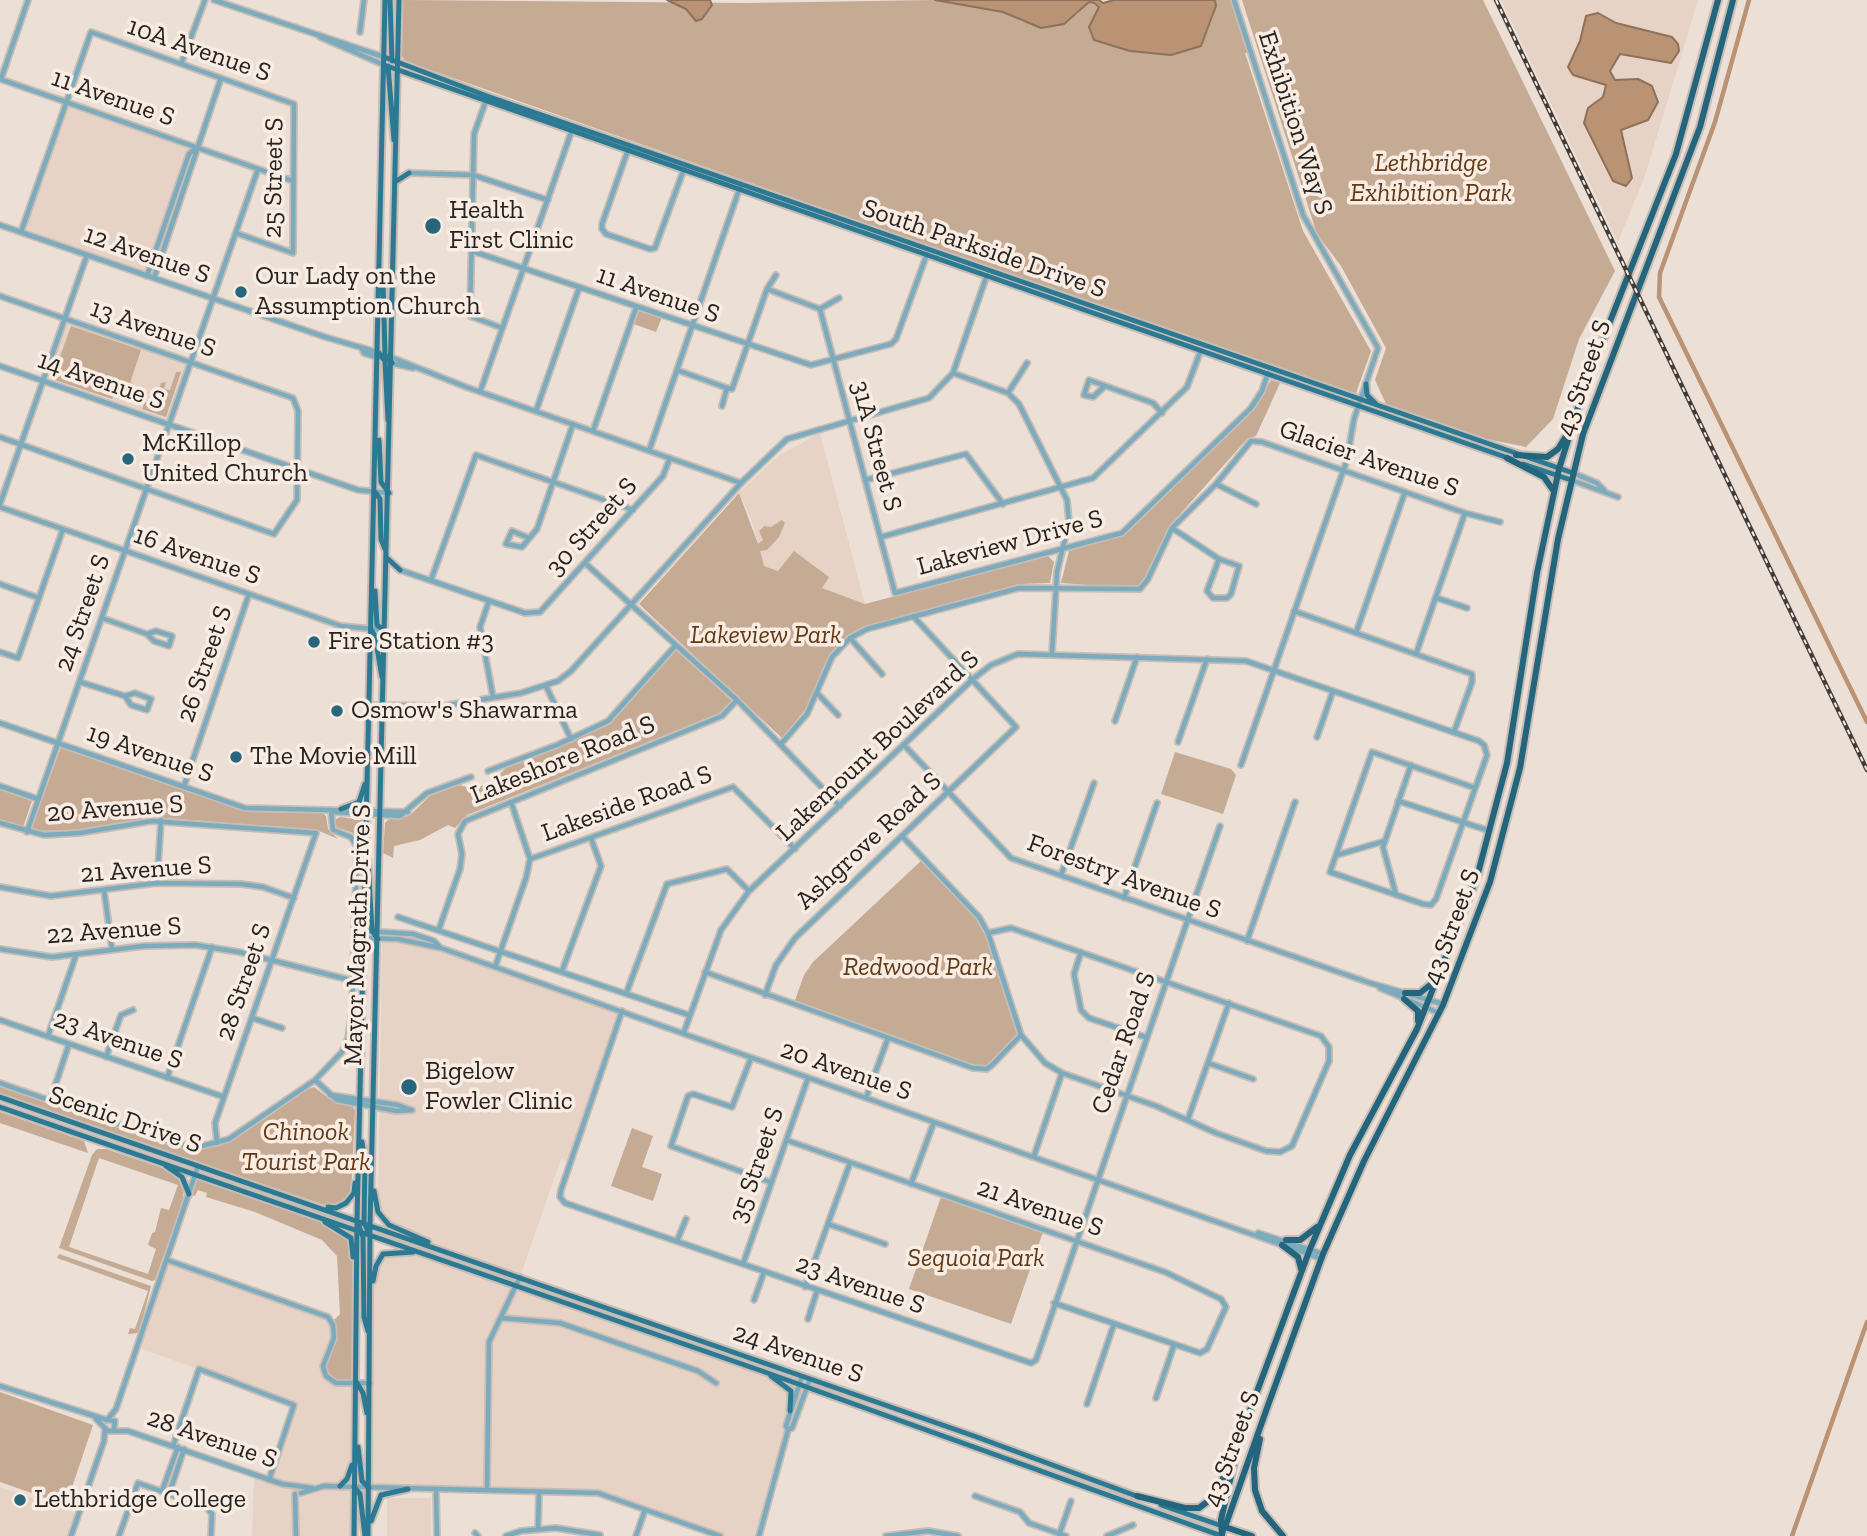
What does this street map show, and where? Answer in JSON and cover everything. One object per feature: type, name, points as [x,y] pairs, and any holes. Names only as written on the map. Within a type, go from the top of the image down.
[{"type":"highway","name":"43 Street S","points":[[1222,1536],[1240,1440],[1301,1270],[1350,1155],[1417,1029],[1477,877],[1517,708],[1537,573],[1558,472],[1604,335],[1672,163],[1698,79],[1717,0]]},
{"type":"highway","name":"43 Street S","points":[[1223,1526],[1322,1256],[1364,1161],[1439,1013],[1490,882],[1531,712],[1558,539],[1572,477],[1602,380],[1700,127],[1733,0]]},
{"type":"highway","points":[[1516,455],[1542,458],[1552,455],[1561,446],[1573,422]]},
{"type":"highway","points":[[1507,458],[1548,480],[1553,495]]},
{"type":"highway","points":[[1417,1029],[1418,1011],[1405,996],[1425,990],[1442,971]]},
{"type":"highway","points":[[1284,1243],[1300,1240],[1321,1223]]},
{"type":"highway","points":[[1284,1243],[1298,1257],[1301,1270]]},
{"type":"highway","points":[[1257,1393],[1270,1400]]},
{"type":"highway","points":[[1267,1408],[1254,1468],[1255,1490],[1262,1511],[1283,1536]]},
{"type":"highway","points":[[1137,1496],[1192,1509],[1206,1505],[1219,1489],[1240,1440]]},
{"type":"highway","points":[[1223,1526],[1252,1536]]},
{"type":"main road","name":"Mayor Magrath Drive S","points":[[357,1220],[376,426],[385,358],[396,164],[397,70],[384,57],[388,0]]},
{"type":"main road","points":[[388,0],[392,138],[396,142]]},
{"type":"main road","name":"Mayor Magrath Drive S","points":[[367,1224],[378,939],[375,931],[381,813],[390,425],[380,267],[390,63],[399,0]]},
{"type":"main road","name":"South Parkside Drive S","points":[[390,63],[486,99]]},
{"type":"main road","name":"South Parkside Drive S","points":[[397,70],[629,148],[1359,403],[1507,458],[1558,472]]},
{"type":"main road","points":[[396,164],[402,171],[409,173]]},
{"type":"main road","points":[[395,182],[409,173]]},
{"type":"main road","points":[[1366,384],[1369,398],[1381,407]]},
{"type":"main road","name":"South Parkside Drive S","points":[[1359,403],[1381,407],[1572,477]]},
{"type":"main road","points":[[376,426],[381,482],[389,493]]},
{"type":"main road","points":[[375,492],[380,499],[382,539],[387,555],[400,570],[386,577]]},
{"type":"main road","points":[[372,581],[377,625],[384,630]]},
{"type":"main road","points":[[371,630],[375,636],[379,671],[383,679]]},
{"type":"main road","points":[[341,809],[359,802],[368,774]]},
{"type":"main road","points":[[366,850],[370,866],[375,931]]},
{"type":"main road","name":"Scenic Drive S","points":[[0,1097],[357,1220]]},
{"type":"main road","name":"Scenic Drive S","points":[[0,1108],[360,1231]]},
{"type":"main road","points":[[360,1132],[366,1162],[367,1224],[370,1235],[367,1534]]},
{"type":"main road","points":[[307,1203],[336,1208],[351,1198],[359,1143]]},
{"type":"main road","points":[[372,1147],[374,1193],[382,1218],[398,1230],[476,1262]]},
{"type":"main road","points":[[158,1161],[181,1175],[189,1194]]},
{"type":"main road","points":[[284,1205],[331,1225],[351,1238],[356,1293]]},
{"type":"main road","points":[[357,1220],[360,1231],[364,1317],[370,1340]]},
{"type":"main road","name":"24 Avenue S","points":[[357,1220],[1223,1526]]},
{"type":"main road","points":[[354,1536],[356,1293],[360,1231]]},
{"type":"main road","name":"24 Avenue S","points":[[360,1231],[800,1384],[1222,1536]]},
{"type":"main road","points":[[370,1295],[376,1266],[383,1254],[419,1252]]},
{"type":"main road","points":[[762,1371],[791,1391],[790,1411]]},
{"type":"main road","points":[[356,1383],[363,1393],[370,1423]]},
{"type":"main road","points":[[356,1423],[362,1481],[369,1488]]},
{"type":"main road","points":[[340,1486],[350,1473],[355,1445]]},
{"type":"main road","points":[[354,1487],[360,1494],[367,1534]]},
{"type":"main road","points":[[367,1534],[379,1496],[408,1489]]},
{"type":"street","points":[[0,80],[28,0]]},
{"type":"street","points":[[181,64],[205,0]]},
{"type":"street","points":[[214,0],[384,57]]},
{"type":"street","points":[[360,32],[364,0]]},
{"type":"street","name":"Exhibition Way S","points":[[1234,0],[1303,215],[1376,342],[1376,356],[1359,403],[1343,470],[1241,765]]},
{"type":"street","name":"10A Avenue S","points":[[66,102],[91,32],[294,104]]},
{"type":"street","points":[[319,36],[328,43],[390,63]]},
{"type":"street","points":[[154,278],[221,78]]},
{"type":"street","name":"11 Avenue S","points":[[0,80],[293,181]]},
{"type":"street","points":[[486,99],[474,134],[470,316],[502,328]]},
{"type":"street","points":[[21,232],[66,102]]},
{"type":"street","name":"25 Street S","points":[[236,233],[293,253],[294,104]]},
{"type":"street","points":[[480,392],[572,129]]},
{"type":"street","points":[[147,276],[189,154],[197,147]]},
{"type":"street","points":[[629,148],[602,229],[606,234],[649,249],[655,248],[684,168]]},
{"type":"street","name":"24 Street S","points":[[27,832],[258,169]]},
{"type":"street","points":[[409,173],[473,175],[548,200]]},
{"type":"street","points":[[649,451],[740,188]]},
{"type":"street","name":"12 Avenue S","points":[[0,225],[741,483]]},
{"type":"street","name":"11 Avenue S","points":[[472,251],[806,365],[891,344],[897,339],[927,252]]},
{"type":"street","points":[[0,506],[87,255]]},
{"type":"street","points":[[369,705],[443,706],[493,698],[546,687],[571,671],[741,483],[787,439],[929,398],[953,373],[987,273]]},
{"type":"street","points":[[677,370],[732,389],[767,289],[776,275]]},
{"type":"street","points":[[536,411],[579,288]]},
{"type":"street","points":[[767,289],[820,309],[839,298]]},
{"type":"street","name":"13 Avenue S","points":[[0,296],[293,398],[298,411],[298,469]]},
{"type":"street","points":[[593,431],[636,308]]},
{"type":"street","name":"31A Street S","points":[[820,309],[895,593]]},
{"type":"street","points":[[881,537],[1063,489],[1093,478],[1163,413],[1189,384],[1201,348]]},
{"type":"street","points":[[1008,393],[1027,363]]},
{"type":"street","name":"14 Avenue S","points":[[0,366],[358,490],[389,493]]},
{"type":"street","name":"Lakeview Drive S","points":[[895,593],[1115,536],[1128,527],[1253,406],[1269,372]]},
{"type":"street","points":[[953,373],[1008,393],[1025,412],[1063,489],[1069,511],[1055,588],[1052,653]]},
{"type":"street","points":[[1105,386],[1093,397],[1084,395],[1089,380],[1153,403],[1163,413]]},
{"type":"street","points":[[722,406],[727,388]]},
{"type":"street","points":[[529,538],[512,531],[506,544],[519,548],[529,538],[537,529],[573,424]]},
{"type":"street","points":[[0,437],[274,534],[297,500],[298,469]]},
{"type":"street","name":"Glacier Avenue S","points":[[781,744],[807,714],[832,657],[850,638],[867,629],[1019,588],[1140,589],[1148,579],[1172,528],[1216,484],[1247,444],[1256,440],[1465,513],[1500,522]]},
{"type":"street","points":[[866,480],[967,454],[1003,504]]},
{"type":"street","points":[[431,580],[476,455],[633,510]]},
{"type":"street","name":"30 Street S","points":[[489,601],[534,615],[540,612],[663,476],[670,458]]},
{"type":"street","points":[[1572,477],[1618,497]]},
{"type":"street","points":[[1216,484],[1256,503]]},
{"type":"street","points":[[1356,633],[1405,492]]},
{"type":"street","name":"16 Avenue S","points":[[0,506],[341,626],[384,630]]},
{"type":"street","points":[[1416,654],[1465,513]]},
{"type":"street","points":[[1172,528],[1219,559],[1236,563],[1240,568],[1227,598],[1213,598],[1207,591],[1219,559]]},
{"type":"street","points":[[0,652],[18,658],[63,529]]},
{"type":"street","points":[[585,563],[737,700],[840,806]]},
{"type":"street","points":[[400,570],[489,601],[480,627],[493,698]]},
{"type":"street","points":[[0,584],[39,598]]},
{"type":"street","name":"26 Street S","points":[[184,786],[249,594]]},
{"type":"street","points":[[1437,598],[1467,608]]},
{"type":"street","points":[[1294,611],[1467,671],[1474,677],[1454,733]]},
{"type":"street","points":[[913,616],[973,679]]},
{"type":"street","points":[[102,618],[148,634],[154,641],[169,646],[172,636],[156,631],[148,634]]},
{"type":"street","points":[[850,638],[882,674]]},
{"type":"street","points":[[488,771],[571,739],[608,721],[676,645]]},
{"type":"street","name":"Lakemount Boulevard S","points":[[684,1032],[721,930],[749,891],[973,679],[991,665],[1018,654],[1052,653],[1246,662],[1479,741],[1487,750],[1436,899],[1431,905],[1396,896]]},
{"type":"street","points":[[1115,721],[1137,657]]},
{"type":"street","points":[[1178,742],[1207,659]]},
{"type":"street","name":"Ashgrove Road S","points":[[765,995],[776,965],[794,938],[1016,727],[973,679]]},
{"type":"street","points":[[80,682],[125,696],[135,693],[151,699],[147,710],[131,705],[125,696]]},
{"type":"street","points":[[546,687],[571,739]]},
{"type":"street","points":[[1317,737],[1334,691]]},
{"type":"street","points":[[817,694],[838,716]]},
{"type":"street","name":"Lakeshore Road S","points":[[439,929],[460,869],[462,853],[458,834],[462,823],[722,716],[737,700]]},
{"type":"street","name":"19 Avenue S","points":[[0,723],[245,808],[381,813]]},
{"type":"street","name":"Forestry Avenue S","points":[[904,746],[1011,858],[1370,983],[1427,1004],[1439,1013]]},
{"type":"street","points":[[1396,896],[1330,872],[1372,752],[1475,788]]},
{"type":"street","points":[[1396,896],[1383,846],[1411,765]]},
{"type":"street","points":[[381,813],[400,816],[427,793],[471,777]]},
{"type":"street","points":[[1061,875],[1094,783]]},
{"type":"street","name":"20 Avenue S","points":[[0,786],[38,799]]},
{"type":"street","name":"Lakeside Road S","points":[[530,859],[733,787],[794,849]]},
{"type":"street","points":[[1398,801],[1490,831]]},
{"type":"street","name":"Lakeside Road S","points":[[495,967],[530,859],[512,802]]},
{"type":"street","points":[[1247,941],[1295,802]]},
{"type":"street","points":[[1124,898],[1157,803]]},
{"type":"street","name":"19 Avenue S","points":[[331,811],[341,809],[367,812]]},
{"type":"street","name":"Mayor Magrath Drive S","points":[[217,1143],[250,1126],[315,1080],[333,1064],[348,1039],[354,981],[357,847],[351,837],[333,830],[331,811]]},
{"type":"street","points":[[157,883],[161,820]]},
{"type":"street","name":"20 Avenue S","points":[[0,823],[27,832],[62,835],[161,820],[316,833]]},
{"type":"street","name":"Cedar Road S","points":[[1031,1363],[1036,1360],[1074,1240],[1220,826]]},
{"type":"street","name":"28 Street S","points":[[217,1143],[214,1127],[316,833]]},
{"type":"street","points":[[902,836],[979,918],[988,933],[1021,1035],[1037,1056],[1062,1073],[1266,1151],[1287,1150],[1296,1140],[1329,1061],[1329,1047],[1321,1036],[1011,928],[988,933]]},
{"type":"street","points":[[562,971],[601,866],[591,838]]},
{"type":"street","points":[[1336,855],[1385,841]]},
{"type":"street","points":[[626,994],[667,884],[727,869],[749,891]]},
{"type":"street","name":"21 Avenue S","points":[[0,887],[51,896],[157,883],[240,884],[263,887],[294,898]]},
{"type":"street","points":[[104,890],[112,949]]},
{"type":"street","points":[[398,917],[690,1015]]},
{"type":"street","name":"20 Avenue S","points":[[364,935],[375,931],[413,934],[434,941],[441,947]]},
{"type":"street","name":"20 Avenue S","points":[[364,935],[441,947],[808,1078],[1322,1256]]},
{"type":"street","name":"22 Avenue S","points":[[0,949],[37,956],[76,955],[171,944],[212,947],[354,981]]},
{"type":"street","points":[[167,1077],[212,947]]},
{"type":"street","points":[[1082,952],[1074,974],[1081,1010],[1089,1018],[1145,1037]]},
{"type":"street","points":[[48,1036],[76,955]]},
{"type":"street","points":[[705,972],[980,1069],[992,1065],[1021,1035]]},
{"type":"street","points":[[1188,1119],[1229,1003]]},
{"type":"street","name":"Forestry Avenue S","points":[[1427,1004],[1443,1004]]},
{"type":"street","points":[[106,1056],[121,1015],[133,1010]]},
{"type":"street","name":"23 Avenue S","points":[[622,1011],[564,1181],[562,1200],[805,1287],[1031,1363]]},
{"type":"street","points":[[252,1018],[282,1028]]},
{"type":"street","name":"23 Avenue S","points":[[0,1020],[224,1097]]},
{"type":"street","points":[[866,1098],[888,1038]]},
{"type":"street","points":[[50,1101],[69,1044]]},
{"type":"street","points":[[751,1058],[732,1107],[693,1094],[688,1096],[671,1146],[771,1182]]},
{"type":"street","points":[[1208,1063],[1253,1079]]},
{"type":"street","points":[[1034,1156],[1062,1073]]},
{"type":"street","name":"35 Street S","points":[[743,1264],[808,1078]]},
{"type":"street","points":[[315,1080],[329,1094],[411,1110],[373,1104]]},
{"type":"street","name":"Scenic Drive S","points":[[0,1083],[175,1144],[198,1147],[217,1143]]},
{"type":"street","points":[[911,1184],[934,1122]]},
{"type":"street","name":"21 Avenue S","points":[[786,1140],[1166,1272],[1226,1303],[1226,1310],[1203,1352],[1174,1345]]},
{"type":"street","points":[[805,1287],[850,1163]]},
{"type":"street","points":[[71,1536],[104,1441],[106,1424],[116,1409],[198,1166]]},
{"type":"street","points":[[677,1241],[685,1219]]},
{"type":"street","points":[[828,1224],[885,1244]]},
{"type":"street","points":[[167,1260],[328,1317],[334,1329],[334,1345],[324,1360],[323,1371],[336,1383],[370,1383]]},
{"type":"street","points":[[754,1300],[764,1272]]},
{"type":"street","points":[[487,1490],[489,1342],[520,1277]]},
{"type":"street","points":[[808,1319],[817,1291]]},
{"type":"street","points":[[1054,1303],[1174,1345],[1156,1398]]},
{"type":"street","points":[[502,1318],[560,1324],[698,1371],[716,1383]]},
{"type":"street","points":[[1087,1404],[1114,1324]]},
{"type":"street","points":[[162,1491],[199,1369],[291,1402],[294,1412],[269,1480]]},
{"type":"street","points":[[759,1536],[788,1430],[786,1426],[790,1411],[802,1376]]},
{"type":"street","points":[[788,1430],[792,1428],[810,1379]]},
{"type":"street","points":[[0,1386],[96,1419],[113,1431],[128,1431]]},
{"type":"street","points":[[104,1441],[113,1431],[116,1409]]},
{"type":"street","points":[[106,1424],[116,1422],[128,1431]]},
{"type":"street","name":"28 Avenue S","points":[[128,1431],[297,1491],[340,1486],[598,1493],[701,1533],[720,1536]]},
{"type":"street","points":[[169,1494],[184,1450]]},
{"type":"street","points":[[119,1536],[138,1483],[209,1509],[212,1514],[211,1536]]},
{"type":"street","points":[[436,1490],[437,1536]]},
{"type":"street","points":[[296,1536],[297,1491]]},
{"type":"street","points":[[538,1529],[539,1492]]},
{"type":"street","points":[[975,1496],[1020,1512],[1029,1522],[1066,1536]]},
{"type":"street","points":[[1059,1535],[1071,1501]]},
{"type":"street","points":[[636,1536],[645,1510]]},
{"type":"street","points":[[1107,1536],[1133,1525]]},
{"type":"street","points":[[506,1536],[538,1529],[581,1530],[600,1535]]},
{"type":"street","points":[[886,1536],[928,1531],[958,1536]]},
{"type":"shaded area","points":[[667,0],[710,0],[712,5],[702,19],[696,21],[686,9]]},
{"type":"shaded area","points":[[935,0],[1099,0],[1103,3],[1114,0],[1215,0],[1216,6],[1201,46],[1171,55],[1130,51],[1094,40],[1089,27],[1099,7],[1094,3],[1089,2],[1064,24],[1041,28],[1003,12]]},
{"type":"shaded area","points":[[1501,0],[1698,0],[1645,176],[1618,242]]},
{"type":"shaded area","points":[[1598,13],[1616,23],[1672,37],[1678,44],[1679,51],[1671,63],[1620,54],[1610,71],[1615,80],[1638,79],[1652,86],[1658,102],[1648,120],[1621,130],[1632,178],[1626,186],[1613,181],[1584,123],[1588,108],[1603,97],[1606,85],[1573,75],[1568,67],[1580,41],[1586,16]]},
{"type":"shaded area","points":[[66,101],[197,147],[189,155],[147,276],[21,232]]},
{"type":"shaded area","points":[[64,318],[190,363],[169,425],[43,381]]},
{"type":"shaded area","points":[[820,433],[865,604],[763,566],[752,521],[739,493],[778,456]]},
{"type":"shaded area","points":[[382,934],[419,940],[622,1011],[571,1162],[561,1159],[520,1277],[398,1229],[378,1212]]},
{"type":"shaded area","points":[[390,1252],[419,1252],[762,1371],[791,1391],[790,1411],[758,1536],[720,1536],[598,1493],[369,1488],[370,1295],[377,1262]]},
{"type":"shaded area","points":[[167,1260],[328,1317],[357,1383],[354,1536],[252,1536],[254,1474],[269,1479],[295,1408],[292,1403],[137,1347]]},
{"type":"shaded area","name":"Lethbridge College","points":[[0,1487],[79,1514],[71,1536],[0,1536]]},
{"type":"shaded area","points":[[387,1498],[431,1498],[431,1536],[387,1536]]},
{"type":"green space","points":[[403,0],[746,3],[935,0],[1003,12],[1023,22],[1076,15],[1089,2],[1099,7],[1097,14],[1103,44],[1150,53],[1201,46],[1213,17],[1215,0],[1234,0],[1252,53],[1245,53],[1303,231],[1371,351],[1355,396],[405,61],[402,56]]},
{"type":"green space","name":"Lethbridge Exhibition Park","points":[[1242,0],[1483,0],[1615,271],[1579,339],[1553,419],[1526,447],[1477,437],[1387,406],[1375,380],[1386,348],[1341,266],[1317,234]]},
{"type":"green space","points":[[636,308],[662,317],[656,332],[631,323]]},
{"type":"green space","points":[[71,326],[141,350],[131,380],[132,386],[121,382],[112,399],[52,379]]},
{"type":"green space","points":[[176,372],[181,372],[166,417],[142,409],[145,402],[153,405],[161,383],[166,382],[164,389],[170,390]]},
{"type":"green space","points":[[1271,380],[1280,383],[1256,436],[1248,438],[1173,522],[1141,585],[1132,588],[1061,583],[1069,551],[1120,535],[1131,527],[1256,407]]},
{"type":"green space","name":"Lakeview Park","points":[[739,493],[758,544],[763,540],[759,531],[764,526],[771,527],[782,520],[785,523],[779,537],[767,550],[760,551],[764,566],[778,571],[794,551],[829,577],[822,588],[865,604],[1048,556],[1054,562],[1050,583],[1019,584],[859,629],[832,651],[805,710],[782,738],[639,604]]},
{"type":"green space","points":[[676,650],[732,701],[720,713],[467,815],[455,828],[448,825],[420,840],[394,846],[393,858],[383,853],[385,823],[389,819],[409,816],[433,793],[459,785],[474,789],[493,781],[509,765],[609,725]]},
{"type":"green space","points":[[61,747],[247,812],[322,813],[326,816],[328,829],[338,839],[317,830],[153,817],[80,830],[36,831],[32,827]]},
{"type":"green space","points":[[1175,752],[1231,769],[1236,775],[1223,814],[1161,794]]},
{"type":"green space","points":[[0,789],[32,801],[23,827],[0,821]]},
{"type":"green space","points":[[340,817],[362,820],[362,843],[353,833],[336,827],[335,820]]},
{"type":"green space","name":"Redwood Park","points":[[923,859],[979,917],[988,933],[1021,1035],[992,1065],[980,1069],[793,1006],[804,975],[813,962]]},
{"type":"green space","name":"Chinook Tourist Park","points":[[0,1087],[168,1145],[196,1150],[231,1141],[302,1091],[314,1087],[331,1100],[351,1105],[355,1110],[351,1194],[340,1205],[328,1206],[0,1095]]},
{"type":"green space","points":[[0,1112],[84,1141],[88,1153],[0,1123]]},
{"type":"green space","points":[[632,1128],[653,1136],[642,1167],[662,1174],[653,1201],[611,1186]]},
{"type":"green space","points":[[97,1149],[106,1149],[179,1176],[184,1186],[183,1200],[155,1280],[59,1248],[92,1155]],"holes":[[[99,1158],[178,1185],[169,1210],[161,1208],[155,1232],[152,1233],[148,1245],[156,1249],[148,1274],[69,1247]]]},
{"type":"green space","points":[[195,1173],[326,1222],[352,1241],[356,1293],[357,1383],[330,1381],[323,1366],[332,1350],[333,1321],[340,1314],[337,1256],[322,1240],[255,1212],[206,1197],[207,1193],[198,1190],[195,1196],[189,1194]]},
{"type":"green space","name":"Sequoia Park","points":[[942,1194],[1044,1229],[1011,1324],[909,1289]]},
{"type":"green space","points":[[59,1254],[151,1286],[139,1333],[128,1334],[130,1328],[135,1329],[148,1291],[57,1258]]},
{"type":"green space","points":[[0,1392],[93,1425],[66,1505],[0,1482]]},
{"type":"waterway","points":[[1749,0],[1715,122],[1660,273],[1659,297],[1867,722]]},
{"type":"waterway","points":[[1792,1536],[1867,1322]]},
{"type":"railway","points":[[1496,0],[1867,770]]},
{"type":"place","name":"Health First Clinic","points":[[433,226]]},
{"type":"place","name":"Our Lady on the Assumption Church","points":[[241,292]]},
{"type":"place","name":"McKillop United Church","points":[[128,459]]},
{"type":"place","name":"Fire Station #3","points":[[314,642]]},
{"type":"place","name":"Osmow's Shawarma","points":[[337,711]]},
{"type":"place","name":"The Movie Mill","points":[[236,757]]},
{"type":"place","name":"Bigelow Fowler Clinic","points":[[409,1087]]},
{"type":"place","name":"Lethbridge College","points":[[20,1500]]}]
